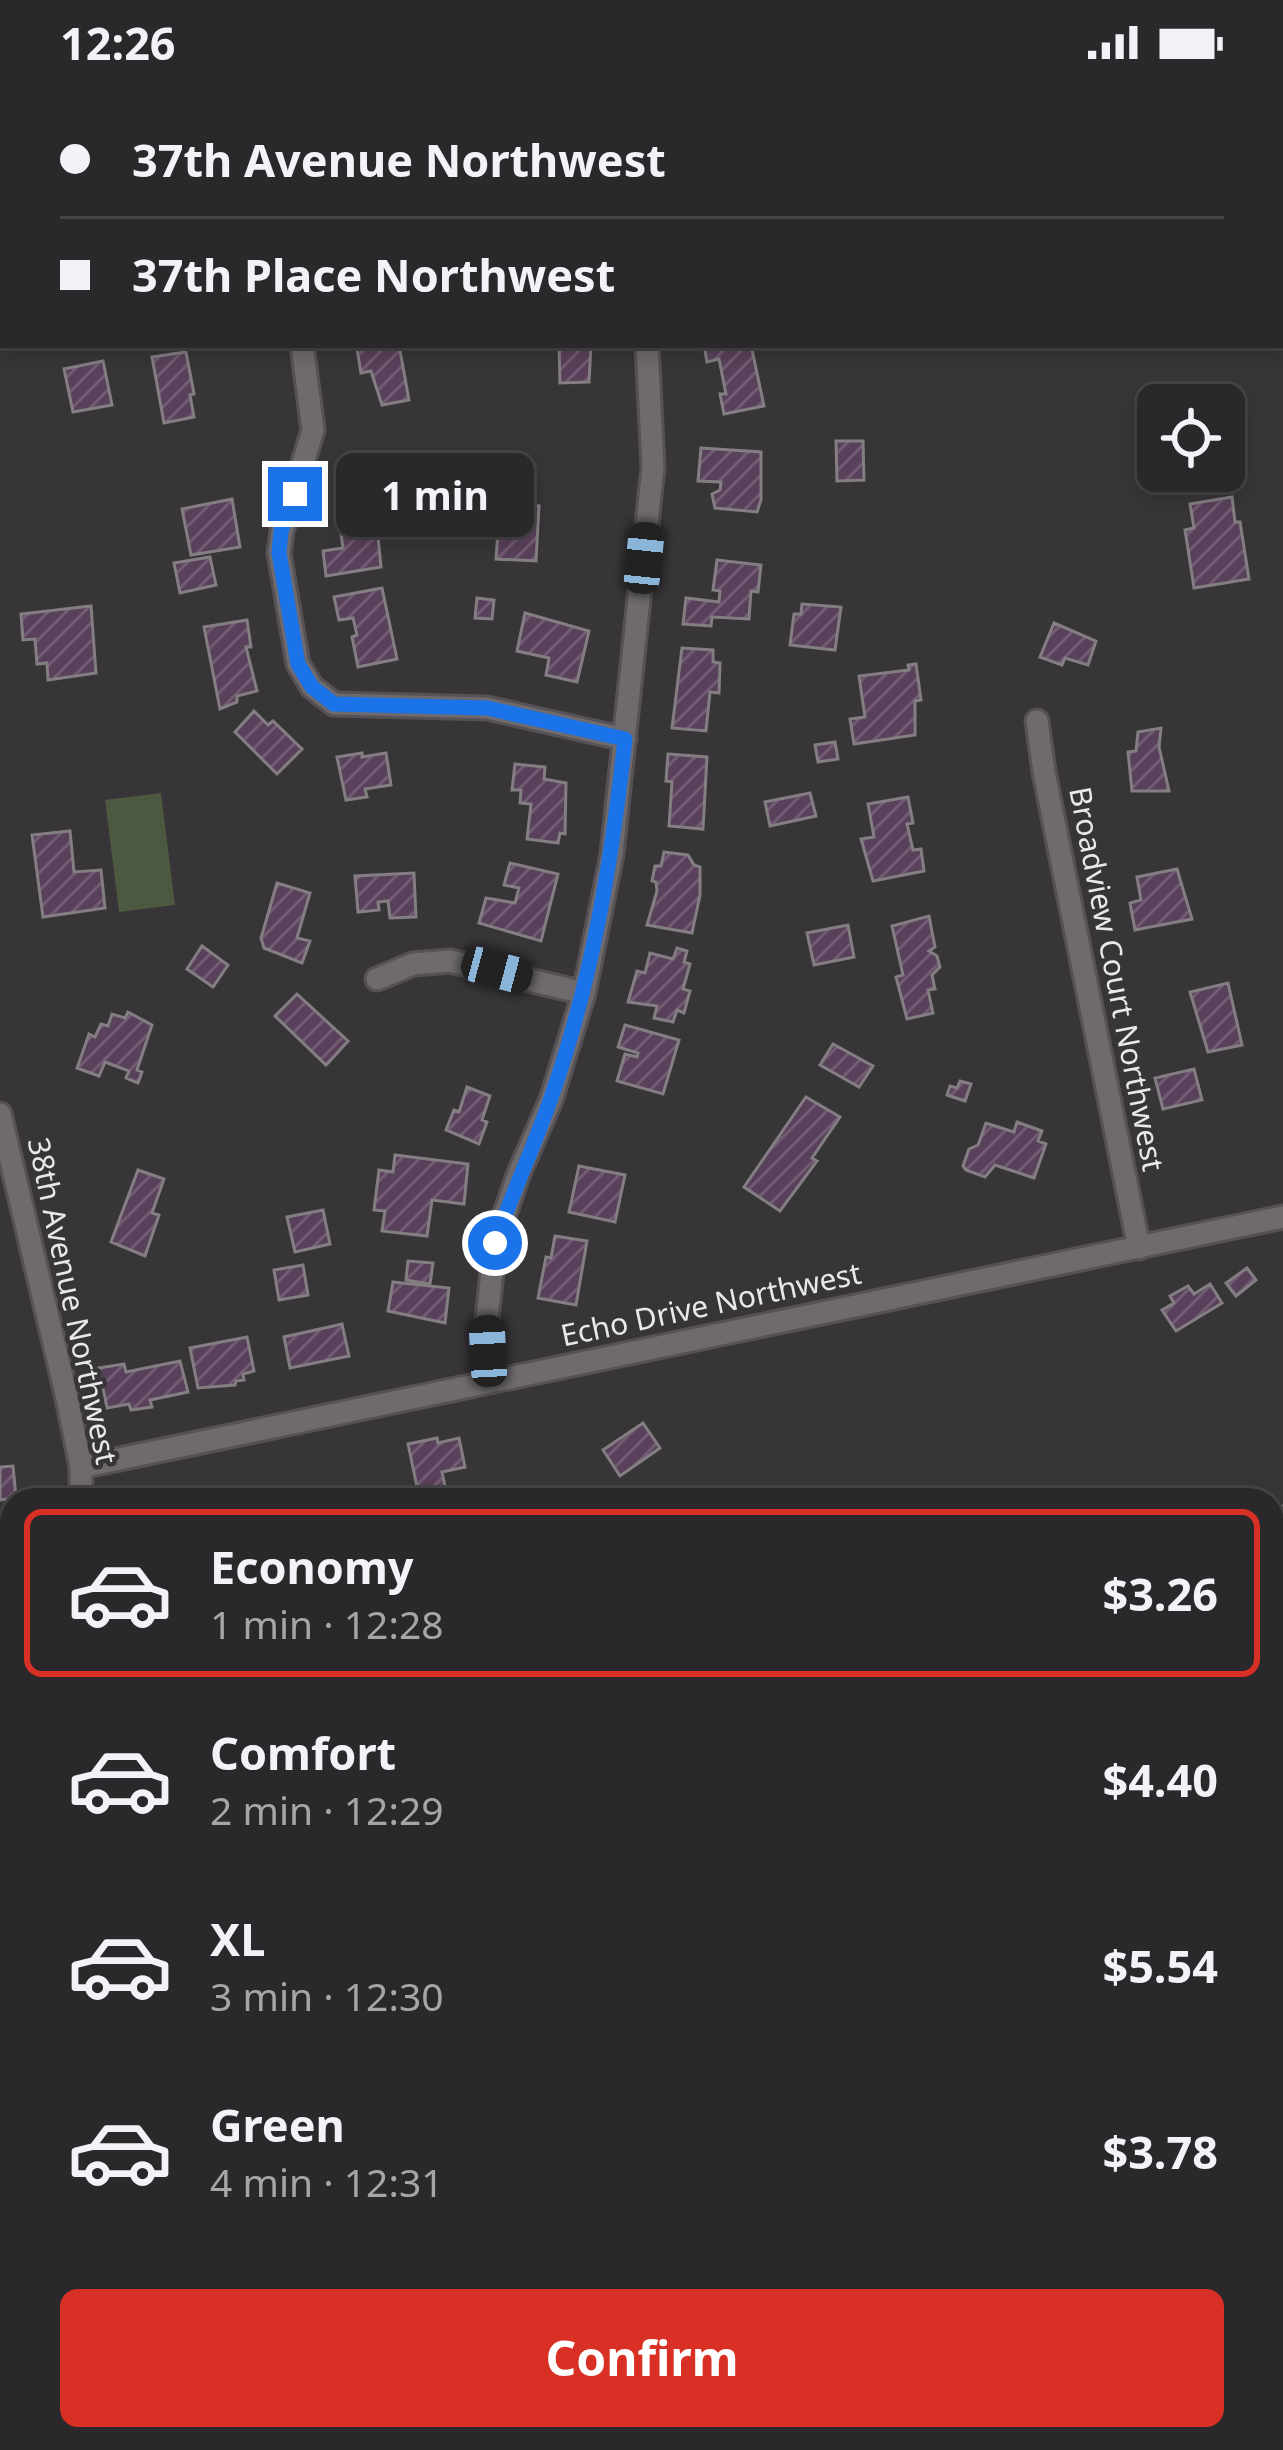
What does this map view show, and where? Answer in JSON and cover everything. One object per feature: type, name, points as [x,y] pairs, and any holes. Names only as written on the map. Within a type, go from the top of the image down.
[{"type":"street","points":[[302,348],[314,430],[281,531],[279,553],[298,664],[312,687],[334,704],[487,708],[625,739]]},
{"type":"street","points":[[490,1382],[487,1320],[495,1243],[551,1100],[584,993],[612,854],[653,467],[647,348]]},
{"type":"street","name":"Broadview Court Northwest","points":[[1037,721],[1139,1248]]},
{"type":"street","points":[[377,979],[413,964],[450,962],[584,993]]},
{"type":"street","name":"38th Avenue Northwest","points":[[0,1114],[81,1467],[81,1488]]},
{"type":"street","name":"Echo Drive Northwest","points":[[81,1467],[1283,1217]]},
{"type":"green space","points":[[161,793],[175,905],[119,912],[105,800]]},
{"type":"building","points":[[400,348],[409,400],[382,405],[371,371],[361,373],[357,349]]},
{"type":"building","points":[[559,348],[591,348],[589,382],[560,383]]},
{"type":"building","points":[[705,348],[752,348],[764,406],[724,414],[720,394],[726,394],[719,359],[707,362]]},
{"type":"building","points":[[186,352],[194,417],[164,423],[152,357]]},
{"type":"building","points":[[103,361],[112,405],[73,412],[64,369]]},
{"type":"building","points":[[836,441],[863,441],[864,480],[837,481]]},
{"type":"building","points":[[701,448],[761,452],[757,512],[715,508],[712,494],[720,490],[721,482],[698,481]]},
{"type":"building","points":[[429,457],[433,475],[410,481],[405,463]]},
{"type":"building","points":[[504,464],[533,466],[532,498],[502,497]]},
{"type":"building","points":[[1232,497],[1249,579],[1194,588],[1185,530],[1194,528],[1190,504]]},
{"type":"building","points":[[232,499],[240,547],[191,555],[182,509]]},
{"type":"building","points":[[500,504],[539,506],[536,561],[496,559]]},
{"type":"building","points":[[376,517],[381,567],[326,576],[323,551],[343,548],[339,520]]},
{"type":"building","points":[[210,557],[216,585],[180,593],[174,563]]},
{"type":"building","points":[[717,560],[761,565],[758,592],[751,591],[749,619],[712,617],[711,626],[683,624],[686,598],[719,602],[720,591],[713,590]]},
{"type":"building","points":[[382,588],[397,659],[358,667],[353,618],[339,620],[334,597]]},
{"type":"building","points":[[477,598],[494,600],[492,619],[475,618]]},
{"type":"building","points":[[802,604],[841,607],[835,650],[790,645],[794,614],[801,614]]},
{"type":"building","points":[[91,606],[96,673],[48,680],[47,663],[37,664],[35,639],[23,640],[21,614]]},
{"type":"building","points":[[525,613],[589,631],[577,682],[546,675],[549,658],[517,651]]},
{"type":"building","points":[[247,620],[251,647],[246,647],[257,691],[237,696],[237,702],[220,709],[204,627]]},
{"type":"building","points":[[1054,623],[1096,641],[1088,665],[1065,658],[1062,665],[1040,657]]},
{"type":"building","points":[[682,648],[713,650],[713,662],[720,663],[719,693],[710,692],[706,731],[672,728]]},
{"type":"building","points":[[916,664],[921,700],[915,701],[915,735],[854,744],[850,719],[865,717],[859,676],[909,670],[908,665]]},
{"type":"building","points":[[254,711],[268,725],[273,721],[302,749],[277,774],[235,732]]},
{"type":"building","points":[[1161,728],[1159,747],[1169,791],[1132,791],[1128,752],[1136,751],[1138,732]]},
{"type":"building","points":[[835,742],[838,759],[818,762],[815,745]]},
{"type":"building","points":[[362,753],[362,757],[386,753],[391,785],[365,789],[367,797],[346,800],[337,757]]},
{"type":"building","points":[[668,754],[707,757],[703,829],[669,826],[672,782],[666,781]]},
{"type":"building","points":[[515,764],[545,767],[544,779],[566,783],[565,834],[560,833],[558,843],[527,839],[531,804],[520,803],[521,790],[512,790]]},
{"type":"building","points":[[810,793],[816,816],[770,826],[765,802]]},
{"type":"building","points":[[908,797],[913,823],[907,824],[913,850],[921,849],[924,871],[873,881],[861,839],[874,837],[868,804]]},
{"type":"building","points":[[70,831],[74,872],[101,870],[105,908],[43,917],[32,835]]},
{"type":"building","points":[[664,852],[688,855],[700,867],[692,933],[647,925],[657,891],[652,881],[655,866],[661,866]]},
{"type":"building","points":[[510,863],[558,874],[541,941],[479,923],[486,898],[515,903],[519,888],[504,885]]},
{"type":"building","points":[[1177,869],[1192,919],[1135,930],[1130,903],[1141,900],[1137,877]]},
{"type":"building","points":[[414,873],[416,917],[390,918],[388,901],[378,902],[379,910],[358,912],[355,876]]},
{"type":"building","points":[[277,883],[310,893],[297,938],[310,941],[302,963],[264,948],[261,938]]},
{"type":"building","points":[[929,916],[935,947],[929,951],[937,956],[940,967],[932,975],[935,989],[928,990],[933,1013],[907,1019],[896,977],[903,975],[892,926]]},
{"type":"building","points":[[848,925],[854,957],[814,965],[807,933]]},
{"type":"building","points":[[202,946],[228,965],[213,987],[187,969]]},
{"type":"building","points":[[677,948],[687,951],[684,962],[690,964],[683,989],[690,991],[684,1013],[677,1010],[673,1022],[654,1018],[657,1006],[628,1002],[637,971],[645,973],[650,953],[673,959]]},
{"type":"building","points":[[1228,983],[1242,1045],[1208,1052],[1190,992]]},
{"type":"building","points":[[297,994],[348,1041],[326,1065],[275,1016]]},
{"type":"building","points":[[128,1012],[152,1025],[137,1070],[142,1072],[138,1083],[126,1078],[129,1071],[105,1062],[99,1076],[77,1068],[89,1034],[95,1037],[101,1024],[108,1026],[112,1014],[125,1018]]},
{"type":"building","points":[[625,1025],[679,1040],[663,1094],[617,1081],[625,1054],[637,1057],[638,1053],[618,1047]]},
{"type":"building","points":[[833,1044],[873,1066],[859,1087],[820,1065]]},
{"type":"building","points":[[1194,1069],[1202,1100],[1163,1109],[1155,1078]]},
{"type":"building","points":[[960,1081],[971,1084],[965,1101],[947,1095],[950,1086],[957,1088]]},
{"type":"building","points":[[467,1087],[490,1096],[479,1144],[446,1130],[454,1110],[459,1112]]},
{"type":"building","points":[[806,1097],[840,1117],[812,1158],[817,1161],[780,1211],[744,1187]]},
{"type":"building","points":[[1017,1122],[1042,1131],[1038,1141],[1046,1144],[1034,1178],[995,1165],[985,1177],[966,1170],[969,1149],[978,1145],[986,1123],[1014,1132]]},
{"type":"building","points":[[395,1155],[468,1164],[464,1204],[432,1200],[427,1236],[382,1231],[385,1211],[374,1210],[379,1170],[393,1172]]},
{"type":"building","points":[[579,1166],[625,1175],[615,1222],[569,1212]]},
{"type":"building","points":[[138,1170],[164,1179],[152,1213],[159,1215],[145,1256],[111,1242]]},
{"type":"building","points":[[323,1210],[330,1244],[295,1252],[287,1217]]},
{"type":"building","points":[[555,1236],[587,1241],[576,1305],[538,1298]]},
{"type":"building","points":[[408,1261],[433,1263],[430,1284],[406,1280]]},
{"type":"building","points":[[303,1265],[308,1295],[279,1300],[274,1270]]},
{"type":"building","points":[[1247,1268],[1256,1280],[1236,1296],[1226,1283]]},
{"type":"building","points":[[393,1282],[449,1288],[445,1323],[388,1311]]},
{"type":"building","points":[[1210,1284],[1222,1303],[1176,1331],[1162,1310],[1174,1303],[1170,1296],[1188,1286],[1194,1294]]},
{"type":"building","points":[[342,1324],[349,1356],[290,1368],[284,1337]]},
{"type":"building","points":[[247,1337],[254,1371],[243,1374],[244,1380],[235,1385],[198,1388],[190,1348]]},
{"type":"building","points":[[180,1361],[188,1392],[150,1400],[152,1407],[107,1408],[99,1368],[124,1364],[126,1372]]},
{"type":"building","points":[[643,1423],[660,1448],[620,1476],[603,1450]]},
{"type":"building","points":[[459,1438],[465,1467],[442,1472],[445,1488],[417,1488],[408,1444]]},
{"type":"building","points":[[13,1466],[15,1488],[0,1488],[0,1467]]},
{"type":"route","points":[[295,494],[281,531],[279,553],[298,664],[312,687],[334,704],[487,708],[625,739],[612,854],[584,993],[551,1100],[495,1243]]}]
